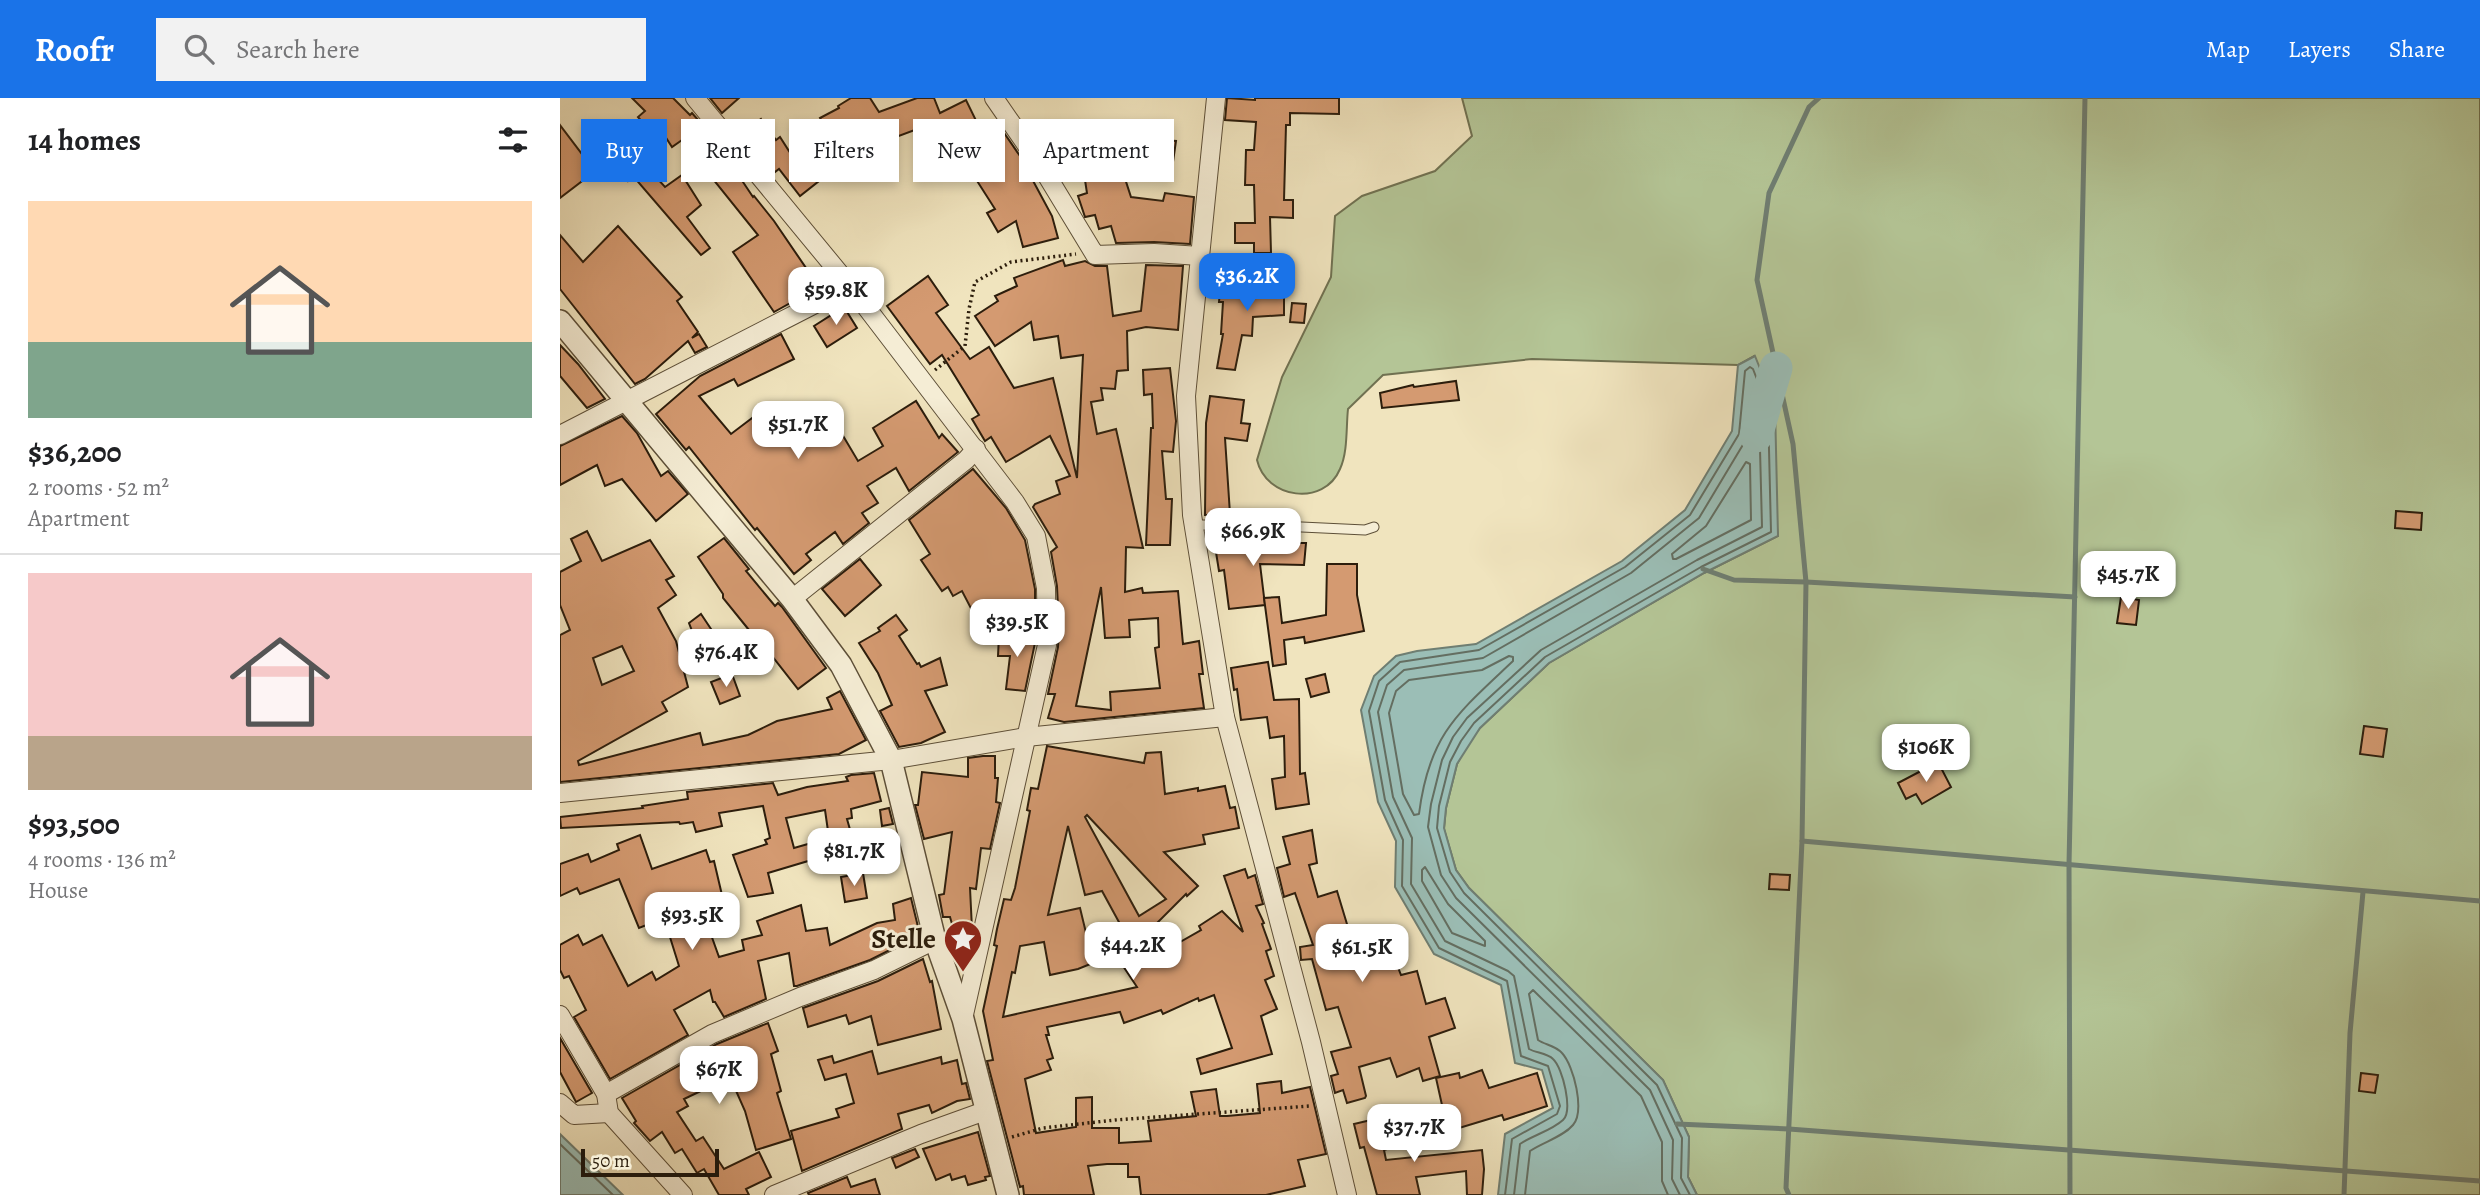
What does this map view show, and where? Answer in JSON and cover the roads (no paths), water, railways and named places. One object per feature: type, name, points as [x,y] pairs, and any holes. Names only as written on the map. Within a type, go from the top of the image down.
[{"type":"street","points":[[695,98],[850,286],[976,449],[1036,536],[1046,588],[1047,645],[963,1020]]},
{"type":"street","points":[[994,98],[1041,166],[1096,255],[1154,253],[1200,256]]},
{"type":"street","points":[[1216,98],[1186,396],[1194,525],[1225,717],[1347,1195]]},
{"type":"street","points":[[560,435],[850,286]]},
{"type":"street","points":[[560,321],[792,599],[841,665],[891,760],[935,940],[963,1020],[1008,1195]]},
{"type":"street","points":[[792,599],[966,460],[976,449]]},
{"type":"street","points":[[560,793],[891,760],[1026,737],[1225,717]]},
{"type":"street","points":[[606,1094],[712,1034],[874,970],[935,940]]},
{"type":"street","points":[[560,1015],[606,1094],[609,1114],[683,1195]]},
{"type":"street","points":[[560,1103],[574,1115],[609,1114]]},
{"type":"street","points":[[774,1195],[920,1134],[985,1111]]},
{"type":"lane","points":[[1194,525],[1365,530],[1374,527]]},
{"type":"water","points":[[1755,356],[1775,406],[1778,536],[1704,573],[1549,663],[1480,728],[1457,764],[1444,828],[1456,870],[1469,888],[1663,1080],[1689,1137],[1688,1177],[1697,1195],[1498,1195],[1505,1134],[1553,1108],[1542,1070],[1515,1063],[1501,985],[1434,954],[1395,887],[1396,841],[1378,802],[1361,710],[1374,676],[1396,656],[1476,644],[1622,561],[1685,510],[1732,431],[1738,365]]},
{"type":"water","points":[[560,1134],[623,1195],[560,1195]]},
{"type":"waterway","points":[[1802,841],[1806,582],[1793,444],[1757,280],[1769,193],[1809,107],[1819,98]]},
{"type":"waterway","points":[[2070,1195],[2069,865],[2085,98]]},
{"type":"waterway","points":[[1756,436],[1776,368]]},
{"type":"waterway","points":[[1703,569],[1734,580],[2075,597]]},
{"type":"waterway","points":[[1789,1195],[1786,1188],[1802,841],[2480,901]]},
{"type":"waterway","points":[[2344,1195],[2350,1033],[2363,892]]},
{"type":"waterway","points":[[1677,1124],[1789,1129],[2480,1181]]},
{"type":"place","name":"Stelle","points":[[963,973]]}]
